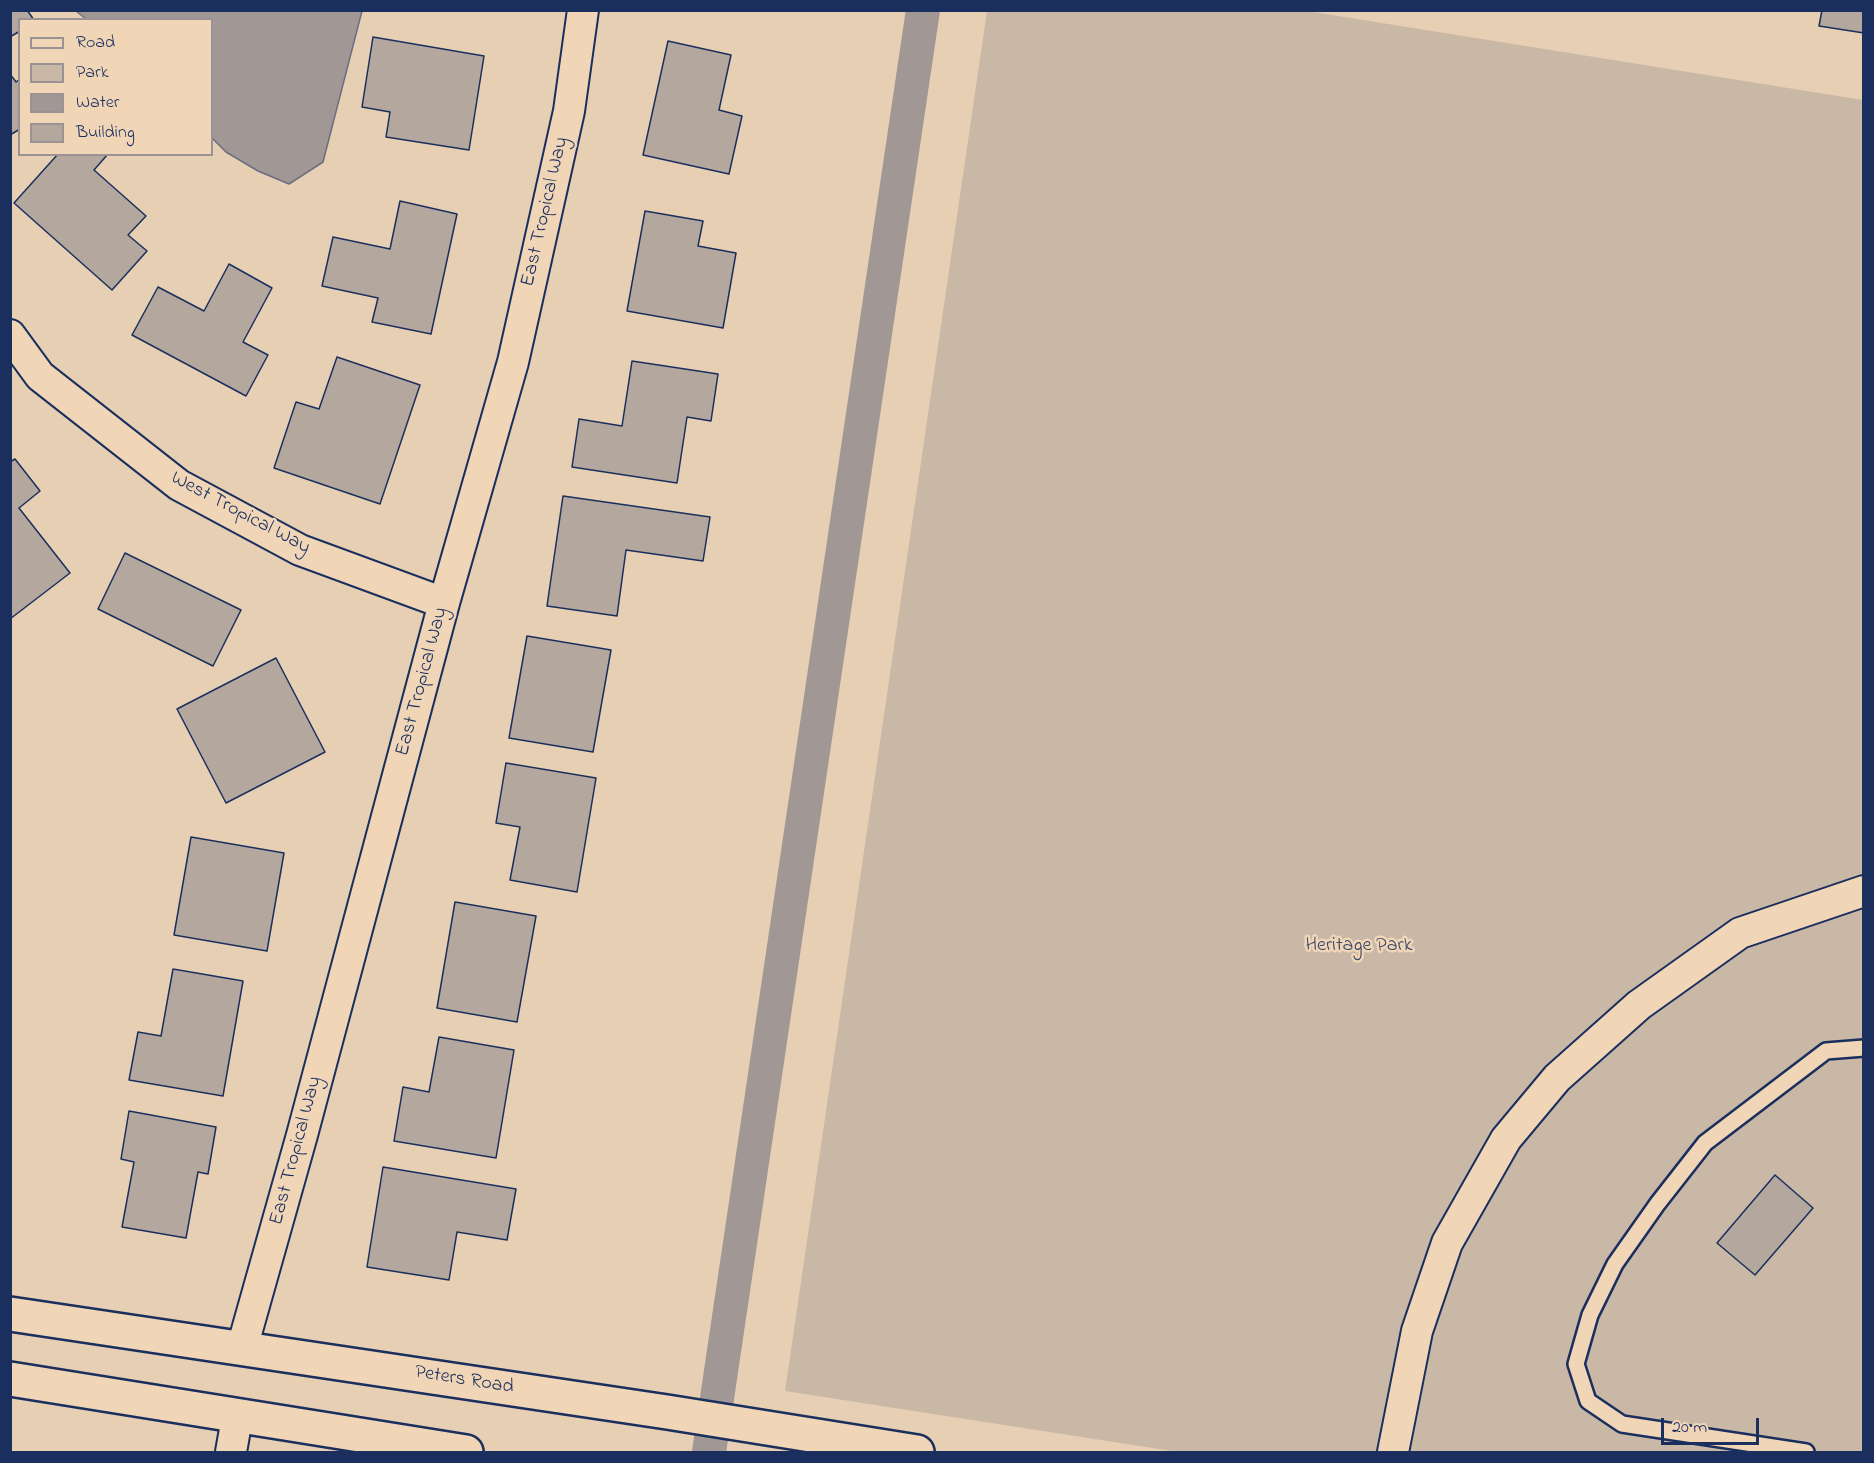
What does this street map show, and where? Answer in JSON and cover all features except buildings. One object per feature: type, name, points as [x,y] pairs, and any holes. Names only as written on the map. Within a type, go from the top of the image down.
[{"type":"main road","name":"Peters Road","points":[[10,1314],[667,1412],[916,1452]]},
{"type":"main road","points":[[10,1379],[237,1418],[466,1452]]},
{"type":"street","name":"East Tropical Way","points":[[242,1348],[302,1135],[444,603],[513,362],[569,111],[583,10]]},
{"type":"street","name":"West Tropical Way","points":[[10,335],[40,376],[179,485],[300,550],[444,603]]},
{"type":"street","points":[[1393,1452],[1417,1331],[1448,1243],[1506,1139],[1557,1077],[1631,1012],[1740,933],[1863,891]]},
{"type":"street","points":[[231,1452],[237,1418]]},
{"type":"lane","points":[[1806,1452],[1622,1424],[1588,1401],[1576,1364],[1590,1315],[1615,1264],[1658,1203],[1705,1143],[1826,1051],[1863,1048]]},
{"type":"green space","name":"Heritage Park","points":[[987,11],[1307,11],[1863,100],[1863,1452],[1178,1452],[785,1391]]},
{"type":"water","points":[[76,11],[362,11],[323,162],[289,184],[258,171],[226,152],[213,139],[213,18],[85,18]]},
{"type":"waterway","points":[[709,1452],[923,10]]}]
